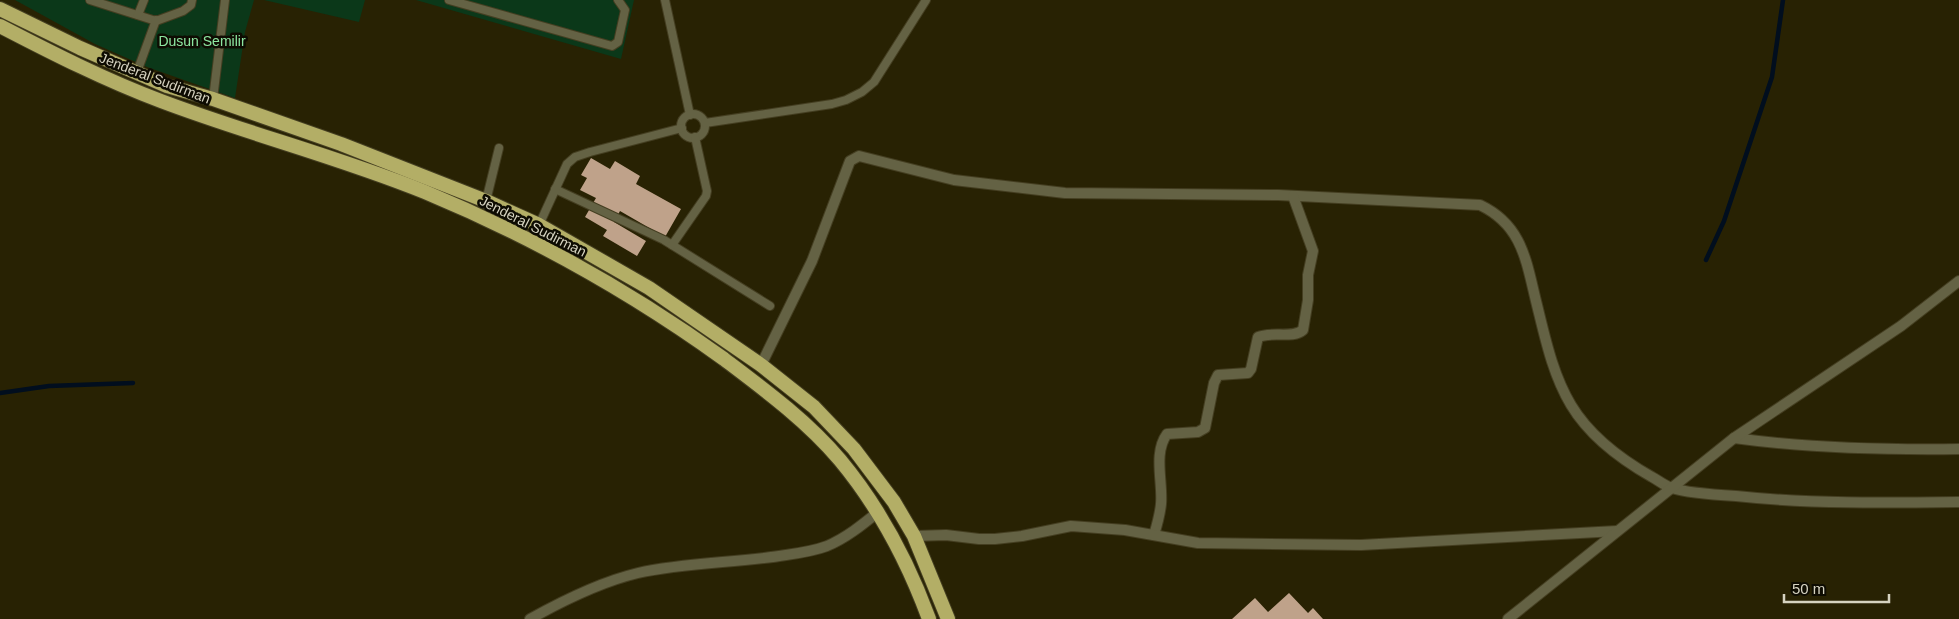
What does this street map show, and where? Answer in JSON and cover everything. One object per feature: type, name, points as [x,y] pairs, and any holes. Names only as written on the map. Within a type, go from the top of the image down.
[{"type":"highway","points":[[0,9],[80,48],[167,86],[213,99],[427,176],[486,201],[539,225],[649,288],[761,365],[814,407],[854,449],[894,502],[914,536],[948,619]]},
{"type":"highway","name":"Jenderal Sudirman","points":[[0,26],[66,60],[160,100],[423,191],[533,241],[641,302],[759,385],[801,420],[840,460],[878,512],[903,558],[929,619]]},
{"type":"highway","points":[[533,241],[539,225]]},
{"type":"street","points":[[761,365],[812,261],[850,161],[855,158],[864,157],[954,180],[1065,193],[1293,196],[1480,205],[1501,217],[1518,238],[1522,247],[1551,361],[1559,383],[1572,407],[1615,453],[1631,465],[1672,488],[1770,500],[1844,504],[1959,502]]},
{"type":"street","points":[[1154,535],[1161,507],[1159,453],[1162,441],[1167,434],[1198,432],[1205,428],[1214,383],[1218,374],[1248,373],[1251,369],[1258,337],[1267,333],[1294,335],[1303,330],[1308,300],[1308,275],[1312,251],[1307,230],[1293,196]]},
{"type":"street","points":[[1508,619],[1734,438],[1901,326],[1959,282]]},
{"type":"street","points":[[1734,438],[1782,445],[1846,448],[1959,449]]},
{"type":"street","points":[[530,619],[608,582],[640,572],[762,559],[827,546],[860,527],[878,512]]},
{"type":"street","points":[[914,536],[946,535],[995,539],[1022,536],[1072,526],[1125,530],[1198,542],[1361,544],[1617,531]]},
{"type":"lane","points":[[90,0],[156,20],[183,11],[191,5],[192,0]]},
{"type":"lane","points":[[138,15],[144,0]]},
{"type":"lane","points":[[213,99],[225,0]]},
{"type":"lane","points":[[449,0],[612,46],[618,42],[625,10],[618,0]]},
{"type":"lane","points":[[665,0],[690,115]]},
{"type":"lane","points":[[705,123],[822,106],[854,96],[874,82],[926,0]]},
{"type":"lane","points":[[137,72],[156,20]]},
{"type":"lane","points":[[690,115],[698,115],[705,123],[702,134],[695,137],[688,136],[682,128],[684,118],[690,115]]},
{"type":"lane","points":[[539,225],[567,164],[581,154],[682,128]]},
{"type":"lane","points":[[672,244],[706,196],[707,191],[695,137]]},
{"type":"lane","points":[[486,201],[499,148]]},
{"type":"lane","points":[[555,189],[672,244],[770,306]]},
{"type":"green space","name":"Dusun Semilir","points":[[15,0],[254,0],[245,32],[235,98],[147,67],[95,44]]},
{"type":"green space","name":"Dusun Semilir","points":[[264,0],[365,0],[359,22]]},
{"type":"green space","points":[[416,0],[634,0],[621,59]]},
{"type":"building","points":[[591,158],[610,169],[615,161],[640,176],[636,184],[681,209],[665,237],[620,211],[614,222],[646,241],[637,256],[603,236],[607,230],[585,217],[596,198],[580,190],[587,178],[581,175]]},
{"type":"building","points":[[1289,593],[1308,613],[1313,608],[1323,619],[1232,619],[1255,598],[1268,612]]},
{"type":"waterway","points":[[1706,260],[1724,221],[1772,77],[1783,0]]},
{"type":"waterway","points":[[0,393],[49,386],[133,383]]}]
